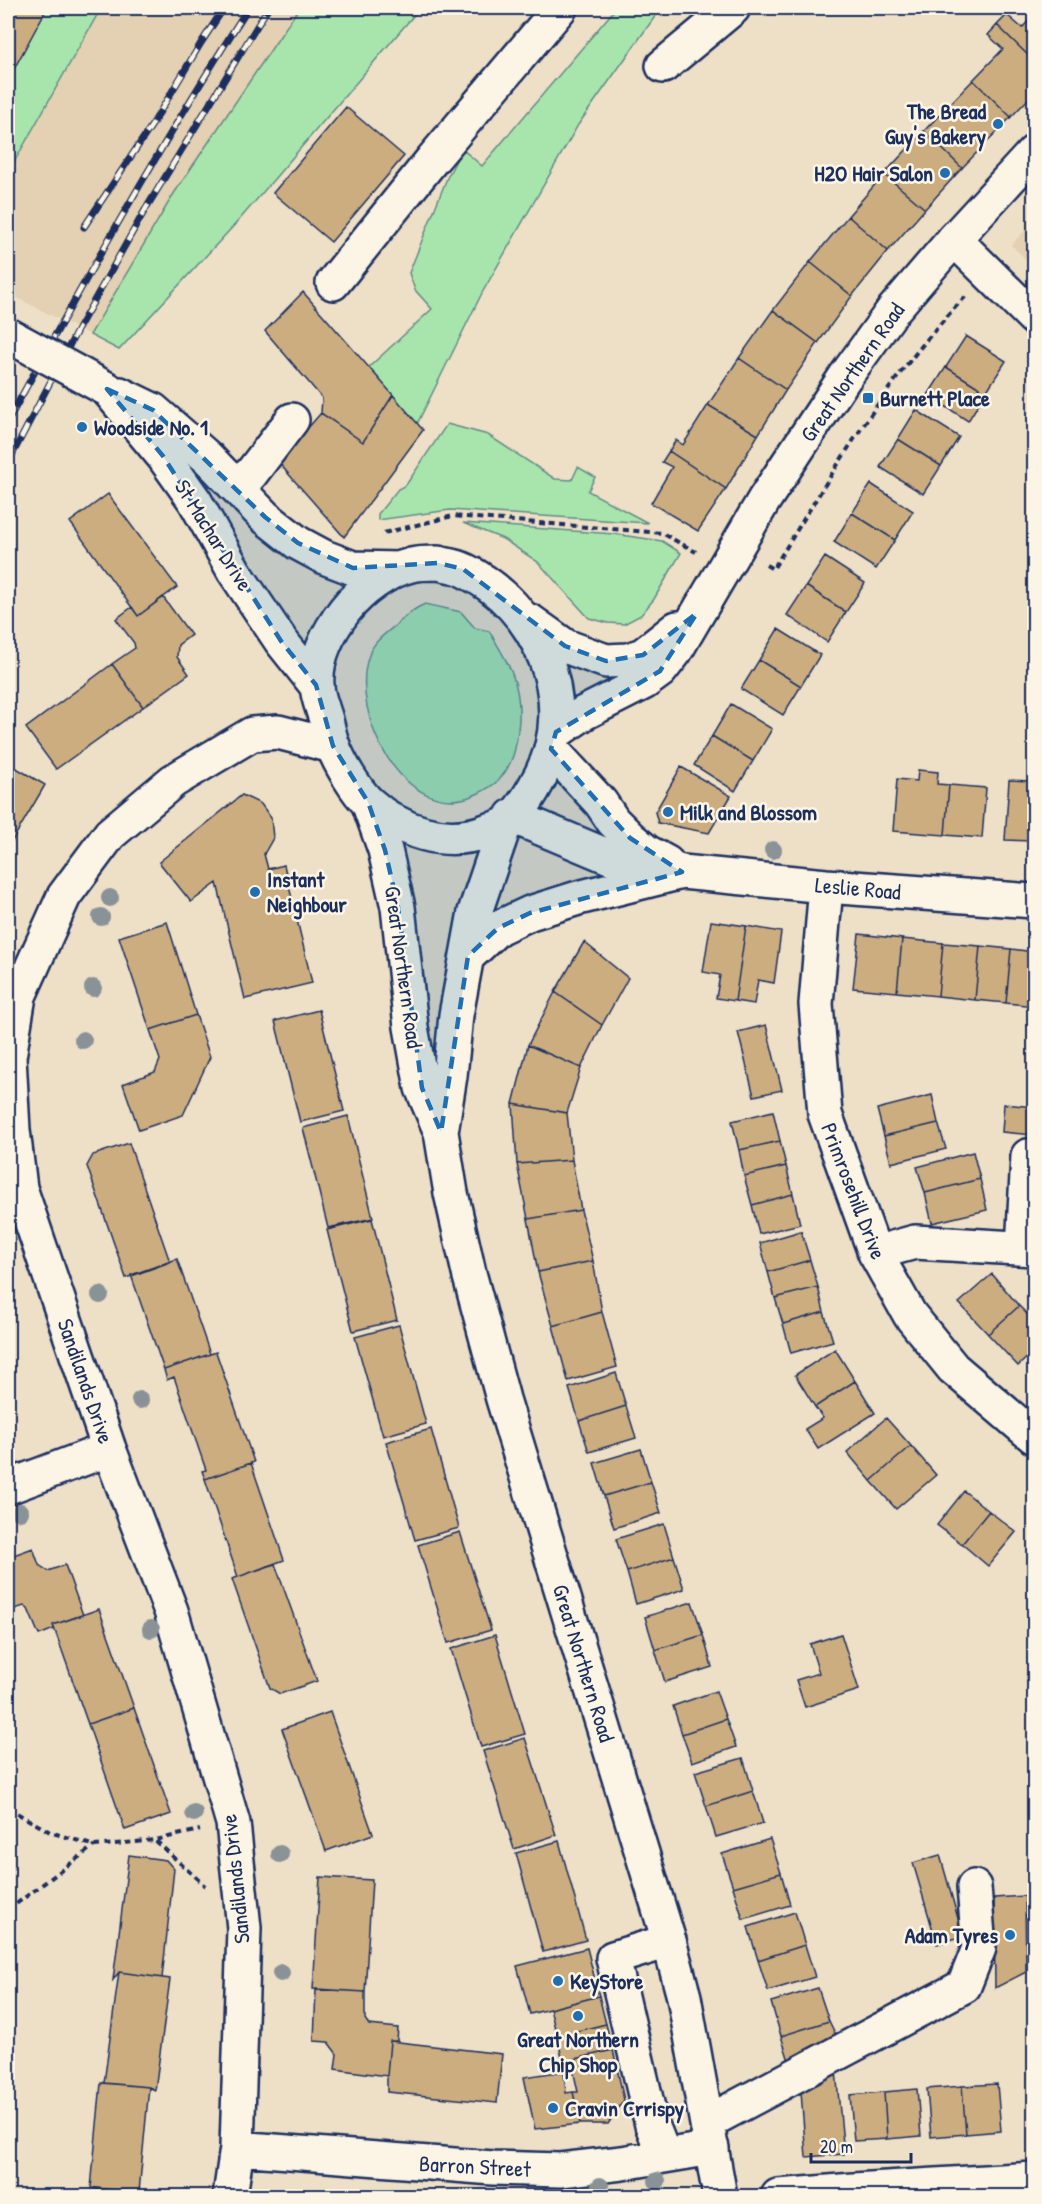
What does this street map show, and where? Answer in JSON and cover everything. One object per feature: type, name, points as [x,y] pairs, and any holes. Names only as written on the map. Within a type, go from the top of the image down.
[{"type":"main road","points":[[333,283],[432,160],[561,8]]},
{"type":"main road","points":[[663,66],[733,8]]},
{"type":"main road","name":"Great Northern Road","points":[[554,741],[584,713],[645,682],[660,671],[675,652],[764,500],[845,376],[894,309],[954,239],[1035,152]]},
{"type":"main road","points":[[954,239],[1035,318]]},
{"type":"main road","name":"St Machar Drive","points":[[8,335],[107,389],[153,410],[208,458],[265,517],[298,543],[352,568],[399,569]]},
{"type":"main road","name":"St Machar Drive","points":[[107,389],[163,456],[195,501],[234,571],[281,641],[316,685]]},
{"type":"main road","points":[[233,484],[250,475],[292,420]]},
{"type":"main road","points":[[438,563],[463,569],[504,596],[539,640],[550,667],[555,697],[554,741],[545,768],[530,797],[509,820],[480,834],[451,838],[420,833],[395,822],[368,802],[350,777],[333,746],[316,685],[320,656],[332,626],[354,598],[399,569],[412,564],[438,563]]},
{"type":"main road","name":"Great Northern Road","points":[[521,615],[565,646],[606,661],[628,660],[643,655],[697,613]]},
{"type":"main road","name":"Sandilands Drive","points":[[230,2196],[237,2148],[244,1921],[233,1823],[171,1611],[109,1449],[20,1188],[13,1130],[9,1057],[19,996],[64,896],[110,834],[173,782],[252,734],[278,732],[333,746]]},
{"type":"main road","name":"Leslie Road","points":[[554,741],[613,821],[647,852],[682,872]]},
{"type":"main road","name":"Great Northern Road","points":[[368,802],[385,850],[398,906],[411,1027],[422,1088],[441,1132],[451,1193],[469,1273],[503,1399],[669,1941],[684,1997],[720,2196]]},
{"type":"main road","name":"Great Northern Road","points":[[441,1132],[450,1076],[456,1015],[475,912],[509,820]]},
{"type":"main road","name":"Leslie Road","points":[[509,820],[612,858],[682,872],[826,886],[1035,901]]},
{"type":"main road","points":[[468,956],[498,928],[530,914],[578,898],[682,872]]},
{"type":"main road","name":"Primrosehill Drive","points":[[826,886],[816,1004],[825,1114],[875,1253],[910,1315],[953,1368],[1035,1437]]},
{"type":"main road","points":[[875,1253],[915,1242],[1029,1248],[1028,1156],[1035,1156]]},
{"type":"main road","points":[[8,1487],[109,1449]]},
{"type":"main road","name":"Barron Street","points":[[237,2148],[493,2168],[560,2170],[622,2163],[664,2155],[710,2135],[964,1986],[979,1948],[974,1887]]},
{"type":"main road","points":[[664,2155],[652,2126],[613,1958],[669,1941]]},
{"type":"main road","points":[[778,2196],[1035,2179]]},
{"type":"path","points":[[773,569],[865,421],[952,310],[989,273]]},
{"type":"path","points":[[373,536],[453,516],[662,533],[697,552],[702,544]]},
{"type":"path","points":[[8,1808],[50,1832],[95,1846],[155,1840],[233,1823]]},
{"type":"path","points":[[155,1840],[244,1921]]},
{"type":"path","points":[[8,1910],[95,1846]]},
{"type":"highlighted area","points":[[107,389],[153,410],[265,517],[298,543],[353,568],[438,563],[463,569],[565,646],[606,661],[643,655],[697,613],[660,671],[556,732],[551,749],[630,838],[682,872],[530,913],[498,928],[468,956],[441,1132],[422,1088],[398,907],[385,850],[368,802],[333,746],[316,685],[281,641],[163,456]]},
{"type":"shaded area","points":[[101,8],[299,8],[173,195],[90,335],[8,293],[8,173]]},
{"type":"shaded area","points":[[1034,221],[1034,267],[1011,245]]},
{"type":"green space","points":[[8,8],[101,8],[8,173]]},
{"type":"green space","points":[[299,8],[420,8],[240,219],[119,350],[90,335],[173,195]]},
{"type":"green space","points":[[616,8],[661,8],[578,125],[482,293],[417,424],[369,367],[432,309],[415,290],[409,273],[447,178],[462,149],[482,166]]},
{"type":"green space","points":[[447,424],[488,435],[555,479],[572,480],[578,467],[595,477],[588,491],[648,523],[450,510],[378,520],[378,514],[398,489],[406,485]]},
{"type":"green space","points":[[463,523],[614,534],[662,541],[681,553],[654,599],[641,615],[624,624],[608,623],[589,618],[538,562],[503,539]]},
{"type":"green space","points":[[425,604],[461,612],[475,628],[489,631],[512,673],[518,695],[517,738],[507,770],[495,784],[484,791],[451,800],[427,794],[406,780],[388,759],[375,733],[367,706],[365,679],[371,650],[384,635],[410,613]]},
{"type":"building","points":[[8,8],[47,8],[8,80]]},
{"type":"building","points":[[1007,15],[1022,28],[1034,15],[1034,61],[997,25]]},
{"type":"building","points":[[997,25],[1034,61],[1034,93],[1011,117],[973,80],[1003,49],[988,35]]},
{"type":"building","points":[[973,80],[1011,117],[962,168],[924,131]]},
{"type":"building","points":[[346,107],[404,156],[331,242],[273,193]]},
{"type":"building","points":[[924,131],[962,168],[925,209],[884,174]]},
{"type":"building","points":[[884,174],[925,209],[888,251],[848,216]]},
{"type":"building","points":[[848,216],[888,251],[852,296],[810,262]]},
{"type":"building","points":[[810,262],[852,296],[818,343],[773,310]]},
{"type":"building","points":[[303,292],[393,395],[363,442],[321,413],[322,398],[265,331]]},
{"type":"building","points":[[773,310],[818,343],[786,390],[739,358]]},
{"type":"building","points":[[966,336],[1006,361],[986,392],[946,367]]},
{"type":"building","points":[[739,358],[786,390],[758,435],[708,405]]},
{"type":"building","points":[[946,367],[986,392],[968,421],[928,395]]},
{"type":"building","points":[[393,395],[423,430],[344,537],[278,462],[321,413],[363,442]]},
{"type":"building","points":[[708,405],[758,435],[726,489],[669,451],[676,440],[683,445]]},
{"type":"building","points":[[916,410],[959,437],[941,466],[898,439]]},
{"type":"building","points":[[898,439],[941,466],[923,494],[880,467]]},
{"type":"building","points":[[669,451],[726,489],[698,531],[651,503],[672,467],[662,462]]},
{"type":"building","points":[[871,484],[913,511],[895,540],[852,513]]},
{"type":"building","points":[[108,494],[177,587],[138,616],[70,522]]},
{"type":"building","points":[[852,513],[895,540],[876,569],[834,542]]},
{"type":"building","points":[[825,557],[865,583],[846,612],[806,586]]},
{"type":"building","points":[[806,586],[846,612],[827,642],[787,615]]},
{"type":"building","points":[[163,597],[191,635],[178,645],[177,657],[189,674],[143,707],[112,664],[135,648],[134,643],[116,619],[132,607],[138,616]]},
{"type":"building","points":[[778,629],[820,655],[801,686],[759,660]]},
{"type":"building","points":[[759,660],[801,686],[783,715],[741,689]]},
{"type":"building","points":[[112,664],[143,707],[56,769],[26,728]]},
{"type":"building","points":[[731,704],[772,729],[753,761],[712,736]]},
{"type":"building","points":[[712,736],[753,761],[735,791],[694,765]]},
{"type":"building","points":[[8,763],[45,785],[8,848]]},
{"type":"building","points":[[681,767],[731,796],[709,833],[658,823],[655,812]]},
{"type":"building","points":[[918,770],[938,772],[937,784],[949,785],[945,835],[893,831],[897,779],[917,781]]},
{"type":"building","points":[[1009,780],[1030,781],[1028,799],[1034,799],[1034,841],[1005,840]]},
{"type":"building","points":[[949,785],[986,788],[982,838],[945,835]]},
{"type":"building","name":"Instant Neighbour","points":[[242,795],[261,804],[271,818],[273,838],[264,854],[268,869],[284,865],[312,983],[245,999],[217,883],[191,902],[159,862]]},
{"type":"building","points":[[711,921],[746,926],[735,1001],[716,998],[720,975],[703,972]]},
{"type":"building","points":[[167,922],[196,1015],[150,1030],[119,937]]},
{"type":"building","points":[[746,926],[781,932],[774,983],[758,980],[754,1004],[735,1001]]},
{"type":"building","points":[[859,934],[902,939],[897,992],[853,988]]},
{"type":"building","points":[[902,939],[943,943],[938,996],[897,992]]},
{"type":"building","points":[[584,942],[628,978],[602,1025],[555,992]]},
{"type":"building","points":[[943,943],[980,946],[975,1000],[938,996]]},
{"type":"building","points":[[980,946],[1011,949],[1006,1003],[975,1000]]},
{"type":"building","points":[[1011,949],[1034,952],[1034,1006],[1006,1003]]},
{"type":"building","points":[[555,992],[602,1025],[581,1068],[528,1045]]},
{"type":"building","points":[[319,1010],[344,1111],[300,1122],[275,1021]]},
{"type":"building","points":[[196,1015],[210,1057],[183,1115],[139,1130],[123,1084],[155,1072],[160,1060],[150,1030]]},
{"type":"building","points":[[766,1025],[782,1090],[754,1096],[738,1032]]},
{"type":"building","points":[[528,1045],[581,1068],[567,1113],[513,1104]]},
{"type":"building","points":[[932,1095],[938,1123],[884,1136],[877,1109]]},
{"type":"building","points":[[513,1104],[567,1113],[572,1160],[517,1164]]},
{"type":"building","points":[[1004,1104],[1034,1107],[1034,1135],[1002,1132]]},
{"type":"building","points":[[773,1111],[780,1141],[739,1150],[732,1121]]},
{"type":"building","points":[[348,1116],[373,1218],[328,1228],[303,1128]]},
{"type":"building","points":[[938,1123],[946,1149],[891,1163],[884,1136]]},
{"type":"building","points":[[780,1141],[786,1166],[744,1176],[739,1150]]},
{"type":"building","points":[[129,1143],[170,1262],[126,1278],[87,1166],[93,1155]]},
{"type":"building","points":[[973,1152],[980,1179],[925,1193],[917,1167]]},
{"type":"building","points":[[572,1160],[581,1210],[528,1219],[517,1164]]},
{"type":"building","points":[[786,1166],[793,1194],[752,1205],[744,1176]]},
{"type":"building","points":[[980,1179],[987,1210],[932,1223],[925,1193]]},
{"type":"building","points":[[793,1194],[800,1224],[759,1234],[752,1205]]},
{"type":"building","points":[[581,1210],[593,1261],[538,1272],[528,1219]]},
{"type":"building","points":[[372,1219],[397,1320],[353,1331],[327,1230]]},
{"type":"building","points":[[801,1231],[810,1260],[768,1272],[760,1243]]},
{"type":"building","points":[[177,1259],[210,1354],[164,1370],[131,1275]]},
{"type":"building","points":[[810,1260],[818,1287],[775,1298],[768,1272]]},
{"type":"building","points":[[593,1261],[602,1312],[553,1326],[538,1272]]},
{"type":"building","points":[[992,1274],[1019,1306],[988,1334],[959,1303]]},
{"type":"building","points":[[818,1287],[824,1312],[783,1324],[775,1298]]},
{"type":"building","points":[[1019,1306],[1034,1321],[1034,1351],[1018,1366],[988,1334]]},
{"type":"building","points":[[602,1312],[617,1367],[568,1381],[553,1326]]},
{"type":"building","points":[[824,1312],[833,1341],[791,1353],[783,1324]]},
{"type":"building","points":[[399,1325],[426,1424],[383,1436],[355,1337]]},
{"type":"building","points":[[835,1349],[855,1381],[815,1407],[795,1375]]},
{"type":"building","points":[[216,1352],[254,1462],[205,1479],[202,1471],[206,1470],[174,1377],[167,1380],[164,1370]]},
{"type":"building","points":[[616,1373],[626,1406],[579,1421],[569,1388]]},
{"type":"building","points":[[855,1381],[875,1413],[818,1449],[805,1429],[823,1418],[815,1407]]},
{"type":"building","points":[[626,1406],[636,1438],[589,1452],[579,1421]]},
{"type":"building","points":[[886,1418],[911,1446],[871,1481],[847,1452]]},
{"type":"building","points":[[431,1429],[459,1528],[415,1540],[386,1442]]},
{"type":"building","points":[[911,1446],[936,1475],[896,1509],[871,1481]]},
{"type":"building","points":[[641,1449],[651,1482],[604,1496],[594,1463]]},
{"type":"building","points":[[251,1463],[284,1560],[238,1577],[205,1479]]},
{"type":"building","points":[[651,1482],[661,1513],[614,1528],[604,1496]]},
{"type":"building","points":[[964,1491],[989,1511],[962,1544],[937,1525]]},
{"type":"building","points":[[989,1511],[1016,1532],[988,1566],[962,1544]]},
{"type":"building","points":[[664,1524],[674,1557],[627,1572],[616,1539]]},
{"type":"building","points":[[460,1532],[491,1630],[448,1643],[418,1545]]},
{"type":"building","points":[[33,1548],[39,1565],[48,1571],[65,1565],[83,1615],[53,1625],[54,1629],[39,1635],[28,1609],[24,1606],[8,1611],[8,1557]]},
{"type":"building","points":[[674,1557],[684,1589],[636,1604],[627,1572]]},
{"type":"building","points":[[275,1564],[317,1681],[280,1694],[270,1688],[232,1579]]},
{"type":"building","points":[[692,1602],[703,1635],[655,1650],[645,1617]]},
{"type":"building","points":[[99,1609],[134,1708],[88,1724],[53,1625]]},
{"type":"building","points":[[841,1634],[859,1690],[805,1707],[796,1680],[819,1673],[810,1644]]},
{"type":"building","points":[[495,1635],[525,1734],[481,1747],[451,1649]]},
{"type":"building","points":[[703,1635],[712,1667],[665,1682],[655,1650]]},
{"type":"building","points":[[716,1691],[726,1719],[682,1734],[673,1706]]},
{"type":"building","points":[[134,1708],[171,1814],[125,1830],[88,1724]]},
{"type":"building","points":[[330,1712],[373,1834],[326,1851],[282,1729]]},
{"type":"building","points":[[726,1719],[736,1747],[692,1762],[682,1734]]},
{"type":"building","points":[[525,1738],[556,1835],[514,1849],[483,1751]]},
{"type":"building","points":[[743,1758],[753,1791],[706,1806],[695,1772]]},
{"type":"building","points":[[753,1791],[763,1823],[716,1837],[706,1806]]},
{"type":"building","points":[[770,1839],[781,1873],[733,1887],[722,1854]]},
{"type":"building","points":[[559,1841],[586,1940],[543,1952],[516,1853]]},
{"type":"building","points":[[129,1855],[166,1860],[174,1869],[162,1978],[119,1972],[113,1980]]},
{"type":"building","points":[[940,1855],[963,1936],[937,1944],[913,1863]]},
{"type":"building","points":[[781,1873],[790,1905],[743,1919],[733,1887]]},
{"type":"building","points":[[320,1877],[372,1880],[365,1992],[313,1989]]},
{"type":"building","name":"Adam Tyres","points":[[1025,1896],[1026,1972],[995,1988],[994,1898]]},
{"type":"building","points":[[795,1912],[805,1945],[758,1960],[748,1927]]},
{"type":"building","points":[[805,1945],[815,1977],[768,1991],[758,1960]]},
{"type":"building","name":"KeyStore","points":[[587,1948],[599,1996],[530,2014],[517,1966]]},
{"type":"building","points":[[119,1972],[170,1979],[155,2090],[149,2087],[104,2083]]},
{"type":"building","points":[[818,1988],[829,2021],[781,2036],[771,2002]]},
{"type":"building","points":[[316,1989],[365,1992],[365,2019],[369,2025],[398,2028],[397,2041],[390,2041],[387,2076],[335,2069],[337,2054],[328,2042],[314,2041]]},
{"type":"building","name":"Great Northern Chip Shop","points":[[599,1996],[606,2024],[557,2036],[550,2009]]},
{"type":"building","points":[[829,2021],[840,2043],[791,2067],[781,2036]]},
{"type":"building","points":[[606,2024],[613,2050],[563,2062],[557,2036]]},
{"type":"building","points":[[390,2041],[502,2054],[497,2103],[387,2092]]},
{"type":"building","points":[[613,2050],[624,2100],[608,2124],[580,2124],[573,2092],[578,2092],[571,2060]]},
{"type":"building","points":[[835,2060],[844,2154],[806,2157],[800,2079]]},
{"type":"building","name":"Cravin Crrispy","points":[[564,2071],[566,2093],[573,2092],[580,2124],[535,2129],[524,2077]]},
{"type":"building","points":[[101,2083],[149,2087],[139,2192],[91,2188]]},
{"type":"building","points":[[997,2084],[1001,2131],[966,2134],[962,2086]]},
{"type":"building","points":[[962,2086],[966,2134],[931,2137],[927,2089]]},
{"type":"building","points":[[917,2089],[921,2136],[887,2139],[884,2092]]},
{"type":"building","points":[[884,2092],[887,2139],[854,2141],[850,2095]]},
{"type":"building","points":[[95,2188],[145,2193],[144,2196],[94,2196]]},
{"type":"railway","points":[[84,227],[152,125],[224,8]]},
{"type":"railway","points":[[8,421],[124,212],[248,8]]},
{"type":"railway","points":[[8,463],[78,329],[145,210],[268,8]]},
{"type":"place","name":"The Bread Guy's Bakery","points":[[998,124]]},
{"type":"place","name":"H2O Hair Salon","points":[[945,173]]},
{"type":"place","name":"Burnett Place","points":[[868,398]]},
{"type":"place","name":"Woodside No. 1","points":[[82,427]]},
{"type":"place","name":"Milk and Blossom","points":[[668,812]]},
{"type":"place","name":"Instant Neighbour","points":[[255,892]]},
{"type":"place","name":"Adam Tyres","points":[[1010,1935]]},
{"type":"place","name":"KeyStore","points":[[558,1981]]},
{"type":"place","name":"Great Northern Chip Shop","points":[[578,2016]]},
{"type":"place","name":"Cravin Crrispy","points":[[553,2108]]}]
